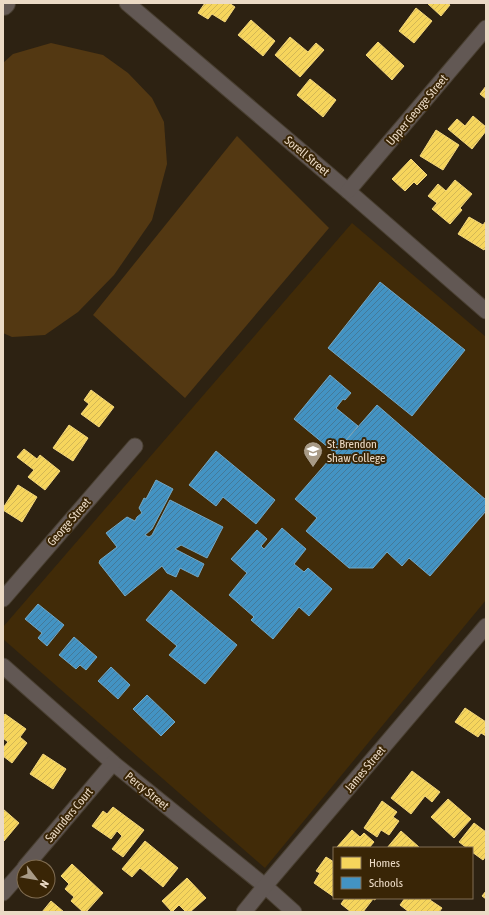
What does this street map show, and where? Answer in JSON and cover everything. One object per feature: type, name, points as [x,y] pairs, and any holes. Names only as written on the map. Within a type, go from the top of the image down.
[{"type":"street","name":"Sorell Street","points":[[127,3],[348,191],[486,311]]},
{"type":"street","name":"Upper George Street","points":[[348,191],[485,30]]},
{"type":"street","name":"George Street","points":[[3,599],[135,446]]},
{"type":"street","name":"James Street","points":[[244,912],[486,626]]},
{"type":"street","name":"Percy Street","points":[[3,666],[113,763],[265,886],[294,912]]},
{"type":"street","name":"Saunders Court","points":[[33,859],[113,763]]},
{"type":"street","name":"Saunders Court","points":[[3,894],[16,879]]},
{"type":"shaded area","points":[[51,43],[103,55],[128,73],[152,98],[164,122],[167,164],[152,220],[114,275],[78,312],[45,335],[12,337],[3,333],[3,63],[13,54]]},
{"type":"shaded area","points":[[237,136],[329,228],[185,398],[93,315]]},
{"type":"shaded area","name":"St. Brendon Shaw College","points":[[352,223],[486,337],[486,600],[265,868],[3,639],[3,627]]},
{"type":"building: Homes","points":[[205,3],[229,3],[235,7],[225,22],[212,14],[208,19],[198,13]]},
{"type":"building: Homes","points":[[427,3],[447,3],[450,5],[441,16]]},
{"type":"building: Homes","points":[[416,8],[432,21],[414,43],[399,31]]},
{"type":"building: Homes","points":[[251,20],[275,41],[263,56],[238,35]]},
{"type":"building: Homes","points":[[290,37],[308,52],[316,43],[324,50],[300,77],[275,55]]},
{"type":"building: Homes","points":[[378,42],[404,66],[392,80],[366,55]]},
{"type":"building: Homes","points":[[310,79],[336,100],[323,117],[297,95]]},
{"type":"building: Homes","points":[[486,86],[486,99],[480,94]]},
{"type":"building: Homes","points":[[473,116],[486,127],[486,131],[472,149],[448,129],[457,119],[465,126]]},
{"type":"building: Homes","points":[[436,130],[459,145],[443,170],[420,156]]},
{"type":"building: Homes","points":[[411,159],[427,175],[417,185],[414,182],[405,191],[392,179]]},
{"type":"building: Homes","points":[[455,180],[472,194],[460,208],[462,210],[450,224],[432,209],[437,203],[428,196],[438,184],[446,191]]},
{"type":"building: Homes","points":[[469,217],[483,225],[486,221],[486,247],[484,250],[458,234]]},
{"type":"building: Homes","points":[[91,390],[114,407],[99,427],[81,414],[89,404],[84,400]]},
{"type":"building: Homes","points":[[69,425],[88,438],[73,461],[53,448]]},
{"type":"building: Homes","points":[[24,449],[37,459],[40,455],[60,471],[45,490],[28,477],[34,470],[17,457]]},
{"type":"building: Homes","points":[[18,485],[37,497],[22,522],[3,510]]},
{"type":"building: Homes","points":[[465,708],[486,722],[486,736],[481,733],[478,737],[455,722]]},
{"type":"building: Homes","points":[[5,714],[26,729],[20,737],[27,743],[12,763],[3,756],[3,748],[8,742],[3,738],[3,717]]},
{"type":"building: Homes","points":[[43,754],[66,769],[53,789],[30,774]]},
{"type":"building: Homes","points":[[412,771],[440,792],[432,802],[425,796],[411,814],[391,798]]},
{"type":"building: Homes","points":[[448,799],[471,819],[454,838],[431,817]]},
{"type":"building: Homes","points":[[382,801],[397,812],[393,817],[399,821],[389,835],[381,830],[377,837],[364,828]]},
{"type":"building: Homes","points":[[113,807],[144,830],[123,857],[112,849],[122,836],[117,831],[111,839],[92,826],[103,811],[107,814]]},
{"type":"building: Homes","points":[[3,809],[19,823],[4,841],[3,840]]},
{"type":"building: Homes","points":[[474,823],[486,832],[486,856],[483,860],[473,853],[473,847],[466,847],[459,842]]},
{"type":"building: Homes","points":[[352,830],[360,837],[364,833],[374,842],[370,847],[337,847]]},
{"type":"building: Homes","points":[[401,831],[419,847],[388,847]]},
{"type":"building: Homes","points":[[145,841],[178,868],[163,887],[140,868],[132,877],[122,869]]},
{"type":"building: Homes","points":[[326,857],[333,861],[333,896],[314,883],[320,873],[316,871]]},
{"type":"building: Homes","points":[[72,864],[103,893],[86,912],[83,912],[71,901],[74,897],[65,889],[69,884],[61,876]]},
{"type":"building: Homes","points":[[187,878],[206,898],[190,912],[186,912],[179,905],[172,912],[162,901]]},
{"type":"building: Homes","points":[[486,891],[486,899],[482,896]]},
{"type":"building: Homes","points":[[344,899],[373,899],[363,912],[351,912],[341,904]]},
{"type":"building: Homes","points":[[404,899],[431,899],[430,900],[442,908],[439,912],[409,912],[400,905]]},
{"type":"building: Homes","points":[[51,901],[64,912],[42,912]]},
{"type":"building: Schools","points":[[380,282],[465,350],[412,416],[328,348]]},
{"type":"building: Schools","points":[[330,375],[351,393],[345,400],[343,399],[336,408],[358,426],[335,453],[294,419]]},
{"type":"building: Schools","points":[[377,405],[486,500],[486,511],[430,576],[409,558],[402,566],[387,552],[373,568],[349,568],[306,531],[317,518],[295,499]]},
{"type":"building: Schools","points":[[216,451],[275,500],[256,524],[223,497],[216,506],[189,485]]},
{"type":"building: Schools","points":[[156,480],[173,489],[152,529],[145,535],[149,537],[152,535],[170,500],[223,527],[207,558],[181,545],[175,549],[204,564],[198,577],[180,568],[176,577],[167,573],[162,566],[125,596],[99,563],[100,560],[117,547],[106,533],[127,517],[135,521],[142,513],[139,508],[144,498],[146,499]]},
{"type":"building: Schools","points":[[282,528],[306,549],[294,564],[304,572],[308,568],[332,589],[309,616],[299,607],[273,639],[251,620],[254,617],[229,595],[247,573],[231,559],[257,530],[267,539],[261,546],[264,549]]},
{"type":"building: Schools","points":[[171,590],[237,645],[205,684],[169,655],[177,646],[146,620]]},
{"type":"building: Schools","points":[[38,604],[64,625],[47,646],[38,638],[42,633],[25,619]]},
{"type":"building: Schools","points":[[74,637],[97,657],[86,670],[80,665],[76,669],[59,655]]},
{"type":"building: Schools","points":[[111,667],[130,685],[118,699],[98,681]]},
{"type":"building: Schools","points":[[147,695],[175,722],[161,736],[133,709]]},
{"type":"place","name":"St. Brendon Shaw College","points":[[313,468]]}]
